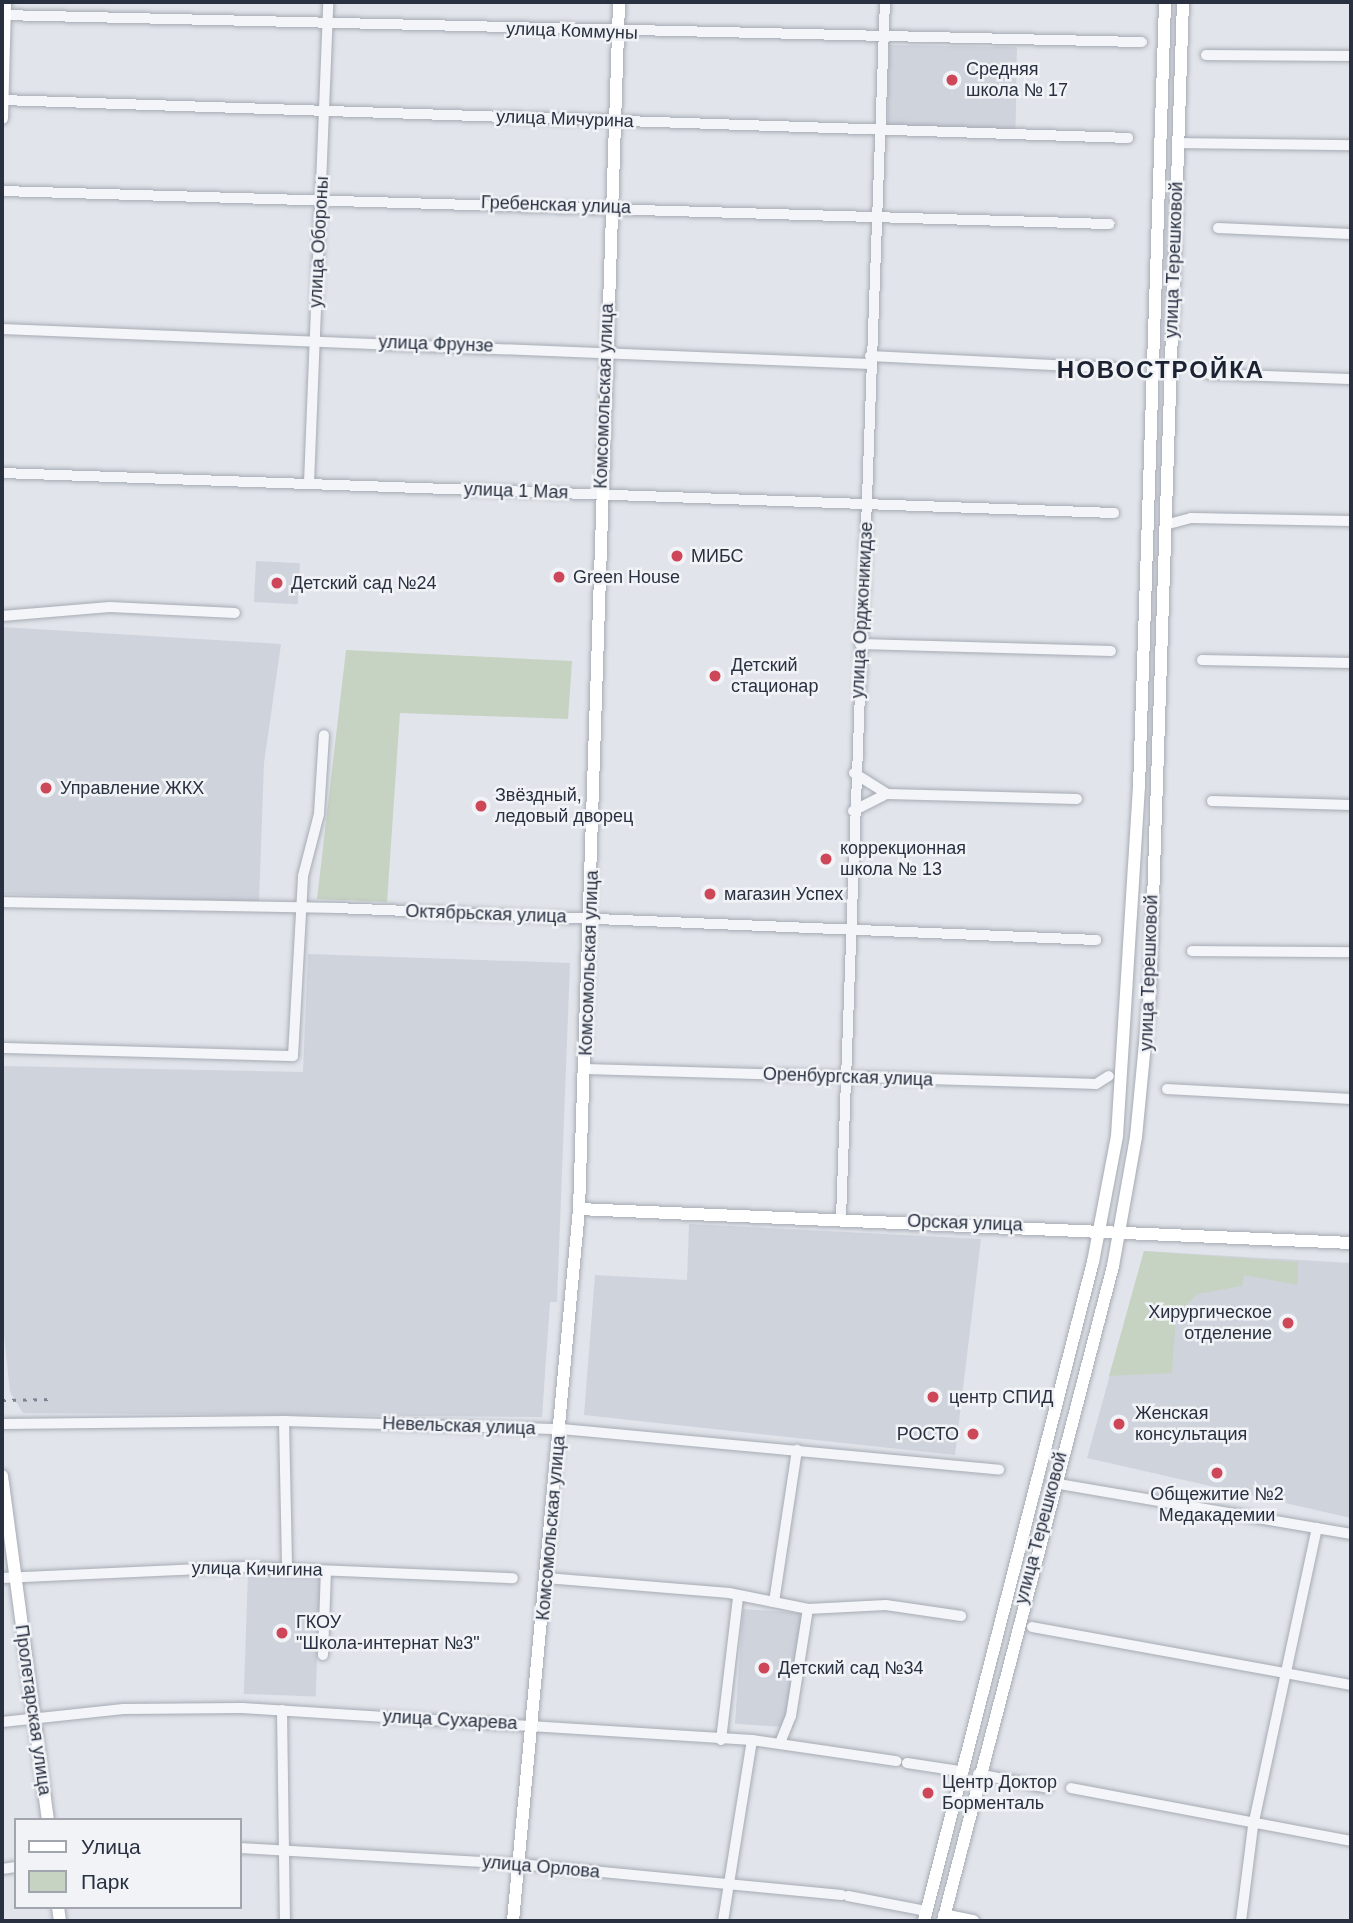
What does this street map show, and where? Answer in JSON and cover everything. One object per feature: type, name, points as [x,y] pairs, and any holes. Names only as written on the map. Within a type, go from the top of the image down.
[{"type":"main road","name":"Комсомольская улица","points":[[513,1921],[561,1429],[579,1209],[591,918],[601,495],[619,2]]},
{"type":"main road","name":"улица Терешковой","points":[[925,1916],[959,1771],[1101,1228],[1130,991],[1165,2]]},
{"type":"main road","name":"улица Терешковой","points":[[944,1918],[978,1774],[1120,1229],[1148,1018],[1183,2]]},
{"type":"main road","points":[[2,118],[3,10]]},
{"type":"main road","name":"Орская улица","points":[[579,1209],[1101,1228],[1351,1243]]},
{"type":"main road","name":"Пролетарская улица","points":[[2,1476],[8,1577],[37,1718],[48,1818]]},
{"type":"main road","points":[[944,1918],[973,1921]]},
{"type":"street","name":"улица Обороны","points":[[309,483],[328,2]]},
{"type":"street","name":"улица Орджоникидзе","points":[[841,1218],[849,1077],[854,773],[885,2]]},
{"type":"street","name":"улица Коммуны","points":[[3,10],[884,40],[1142,42]]},
{"type":"street","points":[[1206,54],[1351,57]]},
{"type":"street","name":"улица Мичурина","points":[[2,100],[325,113],[614,119],[880,132],[1128,138]]},
{"type":"street","points":[[1178,143],[1204,141],[1351,145]]},
{"type":"street","name":"Гребенская улица","points":[[2,191],[611,206],[877,219],[1110,224]]},
{"type":"street","points":[[1218,228],[1351,234]]},
{"type":"street","name":"улица Фрунзе","points":[[2,329],[1116,368]]},
{"type":"street","points":[[1209,374],[1351,379]]},
{"type":"street","name":"улица 1 Мая","points":[[2,473],[1114,513]]},
{"type":"street","points":[[1165,525],[1191,518],[1351,522]]},
{"type":"street","points":[[2,616],[110,607],[235,613]]},
{"type":"street","points":[[860,644],[1111,651]]},
{"type":"street","points":[[1202,660],[1351,663]]},
{"type":"street","points":[[2,1048],[293,1056],[302,909],[324,735]]},
{"type":"street","points":[[854,773],[887,794]]},
{"type":"street","points":[[853,811],[887,794],[1077,799]]},
{"type":"street","points":[[1212,801],[1351,805]]},
{"type":"street","name":"Октябрьская улица","points":[[2,902],[591,918],[850,932],[1096,940]]},
{"type":"street","points":[[1192,951],[1351,952]]},
{"type":"street","name":"Оренбургская улица","points":[[585,1069],[1096,1084],[1109,1076]]},
{"type":"street","points":[[1167,1089],[1351,1099]]},
{"type":"street","points":[[285,1421],[287,1569]]},
{"type":"street","name":"Невельская улица","points":[[2,1423],[285,1421],[561,1429],[999,1470]]},
{"type":"street","points":[[774,1602],[797,1450]]},
{"type":"street","points":[[1053,1483],[1351,1534]]},
{"type":"street","points":[[1241,1921],[1253,1826],[1289,1673],[1317,1528]]},
{"type":"street","name":"улица Кичигина","points":[[8,1577],[376,1568],[513,1578]]},
{"type":"street","points":[[323,1654],[326,1571]]},
{"type":"street","points":[[546,1578],[738,1597],[808,1609],[886,1605],[961,1616]]},
{"type":"street","points":[[721,1740],[738,1597]]},
{"type":"street","points":[[780,1743],[791,1716],[808,1609]]},
{"type":"street","points":[[1032,1628],[1351,1685]]},
{"type":"street","name":"улица Сухарева","points":[[2,1722],[156,1707],[282,1710],[752,1740],[959,1771]]},
{"type":"street","points":[[282,1710],[285,1921]]},
{"type":"street","points":[[723,1921],[752,1740]]},
{"type":"street","points":[[978,1774],[1048,1788]]},
{"type":"street","points":[[1071,1788],[1253,1826],[1351,1841]]},
{"type":"street","name":"улица Орлова","points":[[242,1848],[286,1848],[519,1864],[729,1884],[845,1896],[925,1916]]},
{"type":"shaded area","name":"Средняя школа № 17","points":[[889,45],[1017,47],[1016,130],[888,128]]},
{"type":"shaded area","name":"Детский сад №24","points":[[256,561],[300,563],[298,604],[254,602]]},
{"type":"shaded area","points":[[2,627],[281,644],[264,763],[259,902],[2,894]]},
{"type":"shaded area","points":[[308,954],[570,963],[557,1302],[550,1302],[542,1417],[23,1413],[10,1392],[2,1316],[2,1066],[303,1072]]},
{"type":"shaded area","points":[[689,1224],[981,1239],[955,1455],[584,1415],[595,1275],[687,1280]]},
{"type":"shaded area","points":[[1144,1251],[1351,1263],[1351,1518],[1087,1458]]},
{"type":"shaded area","name":"ГКОУ \"Школа-интернат №3\"","points":[[248,1573],[320,1576],[316,1696],[244,1694]]},
{"type":"shaded area","name":"Детский сад №34","points":[[743,1609],[802,1613],[794,1728],[735,1724]]},
{"type":"green space","points":[[346,650],[572,661],[568,719],[400,713],[387,902],[317,899]]},
{"type":"green space","points":[[1144,1251],[1298,1262],[1298,1285],[1244,1275],[1242,1286],[1198,1294],[1176,1314],[1172,1373],[1109,1376]]},
{"type":"railway","points":[[2,1400],[54,1399]]},
{"type":"place","name":"Средняя школа № 17","points":[[952,80]]},
{"type":"place","name":"МИБС","points":[[677,556]]},
{"type":"place","name":"Green House","points":[[559,577]]},
{"type":"place","name":"Детский сад №24","points":[[277,583]]},
{"type":"place","name":"Детский стационар","points":[[715,676]]},
{"type":"place","name":"Управление ЖКХ","points":[[46,788]]},
{"type":"place","name":"Звёздный, ледовый дворец","points":[[481,806]]},
{"type":"place","name":"коррекционная школа № 13","points":[[826,859]]},
{"type":"place","name":"магазин Успех","points":[[710,894]]},
{"type":"place","name":"Хирургическое отделение","points":[[1288,1323]]},
{"type":"place","name":"центр СПИД","points":[[933,1397]]},
{"type":"place","name":"Женская консультация","points":[[1119,1424]]},
{"type":"place","name":"РОСТО","points":[[973,1434]]},
{"type":"place","name":"Общежитие №2 Медакадемии","points":[[1217,1473]]},
{"type":"place","name":"ГКОУ \"Школа-интернат №3\"","points":[[282,1633]]},
{"type":"place","name":"Детский сад №34","points":[[764,1668]]},
{"type":"place","name":"Центр Доктор Борменталь","points":[[928,1793]]},
{"type":"district","name":"НОВОСТРОЙКА","points":[[1161,370]]}]
